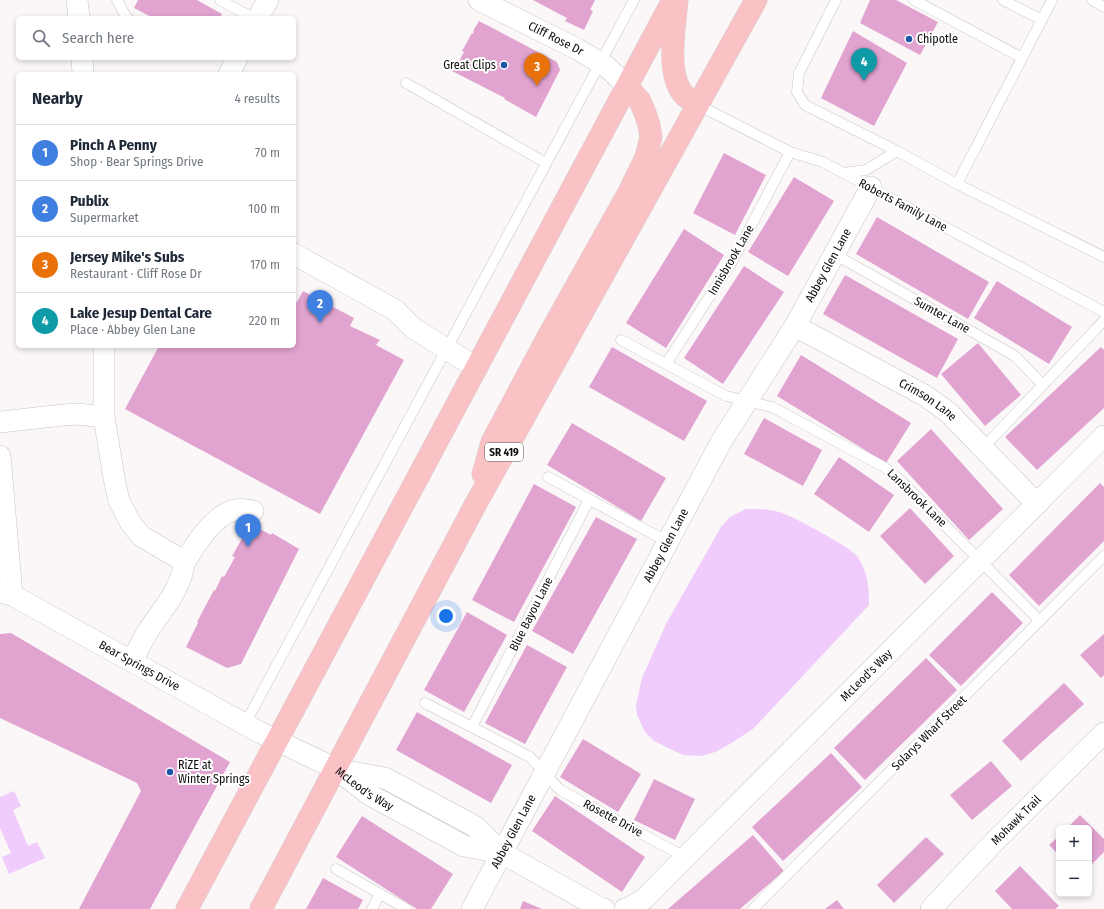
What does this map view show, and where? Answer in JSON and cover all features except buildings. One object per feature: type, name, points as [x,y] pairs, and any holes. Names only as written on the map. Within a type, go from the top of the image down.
[{"type":"main road","points":[[187,909],[278,742],[673,0]]},
{"type":"main road","points":[[677,0],[672,58],[675,78],[684,95],[698,105]]},
{"type":"main road","name":"SR 419","points":[[261,909],[473,509],[756,0]]},
{"type":"main road","points":[[473,509],[492,442],[549,335],[629,192],[646,157],[651,137],[649,125],[640,101],[627,86]]},
{"type":"street","points":[[77,0],[79,16]]},
{"type":"street","points":[[259,16],[268,0]]},
{"type":"street","name":"Cliff Rose Dr","points":[[479,0],[577,49],[607,67],[627,86]]},
{"type":"street","points":[[82,60],[83,72]]},
{"type":"street","points":[[230,72],[236,60]]},
{"type":"street","name":"Abbey Glen Lane","points":[[472,909],[721,442],[795,326],[871,187]]},
{"type":"street","points":[[296,255],[395,310],[413,328],[477,368]]},
{"type":"street","name":"Crimson Lane","points":[[795,326],[924,395],[948,412],[1037,504]]},
{"type":"street","points":[[104,348],[104,417],[119,501],[130,522],[141,536],[180,559],[184,564]]},
{"type":"street","points":[[0,422],[78,414],[104,417]]},
{"type":"street","name":"McLeod's Way","points":[[628,909],[644,899],[1104,436]]},
{"type":"street","points":[[0,456],[6,593]]},
{"type":"street","points":[[132,661],[147,633],[178,586],[183,574],[184,564],[192,549],[220,517],[232,511],[241,509],[253,511]]},
{"type":"street","name":"Bear Springs Drive","points":[[6,593],[278,742]]},
{"type":"street","name":"Mohawk Trail","points":[[931,909],[1000,837],[1104,733]]},
{"type":"street","name":"McLeod's Way","points":[[278,742],[336,769],[370,795],[464,846],[502,853],[604,909]]},
{"type":"lane","points":[[117,0],[125,16]]},
{"type":"lane","points":[[220,0],[249,16]]},
{"type":"lane","points":[[244,724],[634,0]]},
{"type":"lane","points":[[836,0],[799,73],[797,92],[805,105],[897,151],[957,184],[1104,257]]},
{"type":"lane","points":[[914,0],[1022,58]]},
{"type":"lane","points":[[1002,0],[1042,20]]},
{"type":"lane","points":[[957,184],[1052,0]]},
{"type":"lane","points":[[1092,0],[1104,7]]},
{"type":"lane","points":[[406,83],[546,163]]},
{"type":"lane","name":"Roberts Family Lane","points":[[698,105],[790,152],[823,162],[1104,312]]},
{"type":"lane","points":[[843,173],[866,170],[897,151]]},
{"type":"lane","name":"Innisbrook Lane","points":[[666,364],[733,260],[790,152]]},
{"type":"lane","name":"Sumter Lane","points":[[834,254],[1016,357],[1043,384]]},
{"type":"lane","points":[[983,448],[1104,320]]},
{"type":"lane","points":[[621,340],[726,396],[747,401]]},
{"type":"lane","name":"Lansbrook Lane","points":[[747,401],[772,407],[884,466],[1040,621]]},
{"type":"lane","points":[[548,477],[668,542]]},
{"type":"lane","name":"Blue Bayou Lane","points":[[472,727],[590,500]]},
{"type":"lane","name":"Solarys Wharf Street","points":[[753,909],[1104,556]]},
{"type":"lane","points":[[425,702],[530,757],[544,773]]},
{"type":"lane","name":"Rosette Drive","points":[[544,773],[560,790],[686,857]]},
{"type":"lane","points":[[336,869],[407,909]]},
{"type":"lane","points":[[372,909],[380,894]]},
{"type":"shaded area","points":[[746,509],[771,510],[786,514],[820,532],[852,552],[861,562],[866,574],[869,605],[753,729],[715,752],[701,756],[683,755],[654,741],[645,732],[637,715],[636,705],[642,678],[666,624],[721,527],[730,517]]},
{"type":"shaded area","points":[[14,791],[21,806],[13,810],[28,846],[37,842],[45,858],[9,874],[2,857],[11,853],[0,828],[0,797]]},
{"type":"place","name":"Chipotle","points":[[909,39]]},
{"type":"place","name":"Great Clips","points":[[504,65]]},
{"type":"place","name":"Lake Jesup Dental Care","points":[[864,81]]},
{"type":"place","name":"Jersey Mike's Subs","points":[[537,86]]},
{"type":"place","name":"Publix","points":[[320,323]]},
{"type":"place","name":"Pinch A Penny","points":[[248,547]]},
{"type":"place","name":"RiZE at Winter Springs","points":[[170,772]]}]
